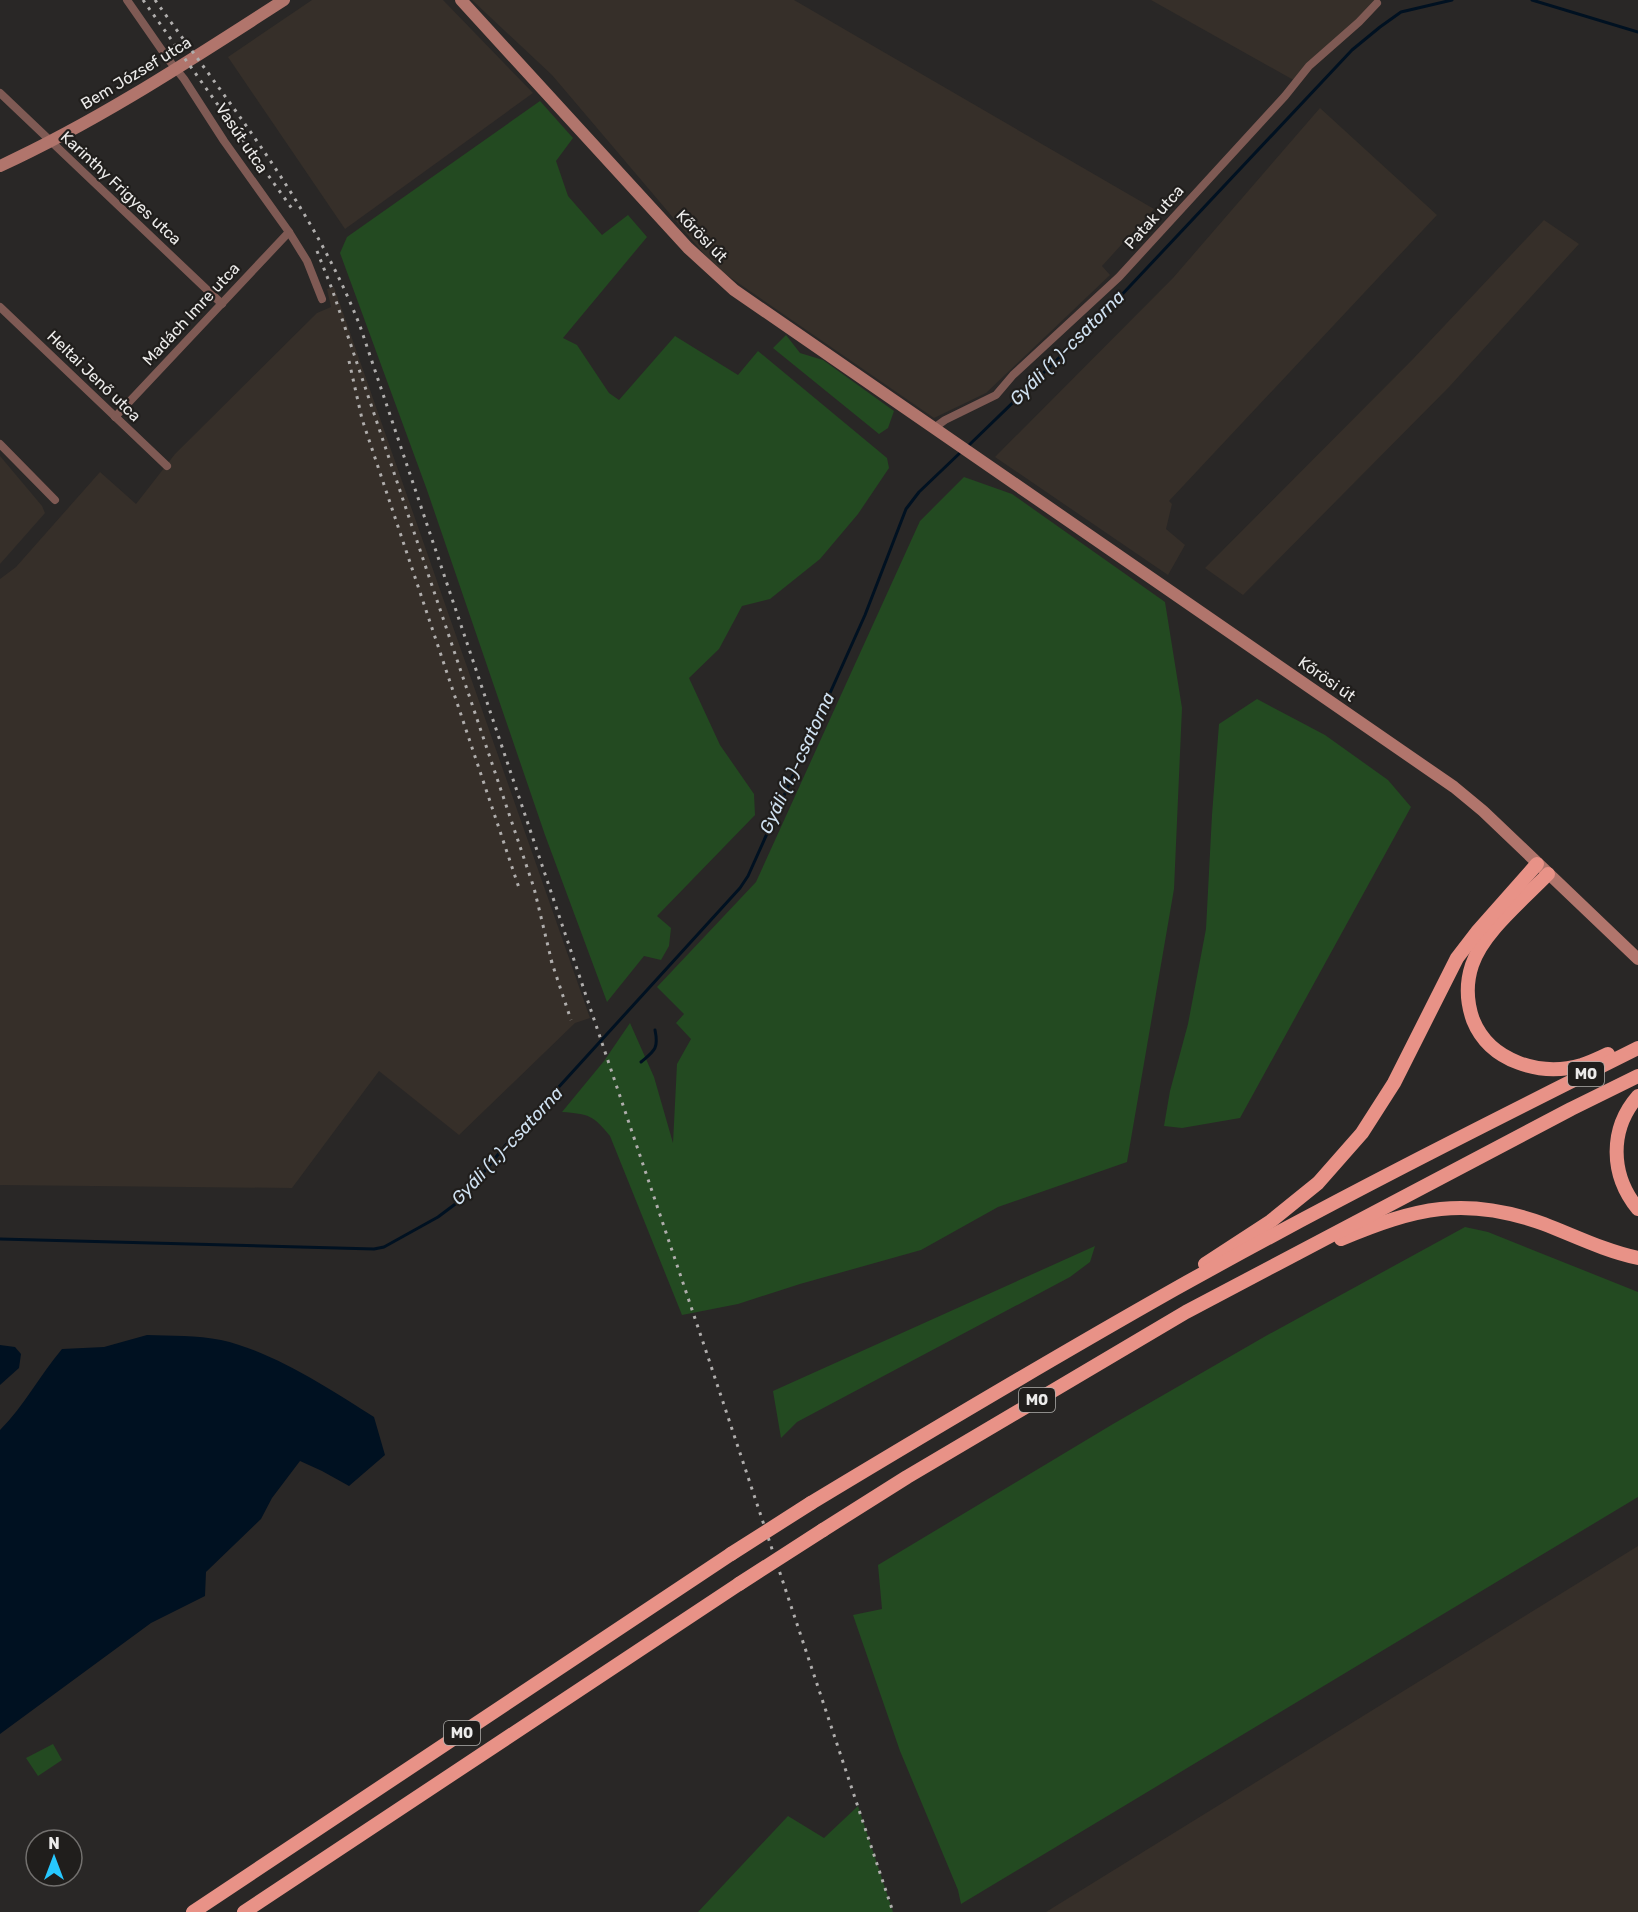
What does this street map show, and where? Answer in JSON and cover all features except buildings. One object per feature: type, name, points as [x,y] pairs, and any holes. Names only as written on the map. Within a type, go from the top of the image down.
[{"type":"highway","points":[[1177,1288],[1206,1263],[1262,1227],[1291,1205],[1318,1183],[1348,1149],[1371,1121],[1395,1083],[1461,952],[1537,864]]},
{"type":"highway","points":[[1548,874],[1492,932],[1474,958],[1469,975],[1468,991],[1470,1011],[1479,1033],[1502,1056],[1522,1064],[1539,1067],[1562,1068],[1581,1065],[1630,1044],[1638,1047]]},
{"type":"highway","name":"M0","points":[[193,1912],[731,1554],[986,1397],[1177,1288],[1380,1179],[1638,1047]]},
{"type":"highway","name":"M0","points":[[244,1912],[739,1584],[997,1424],[1186,1312],[1254,1275],[1638,1076]]},
{"type":"highway","points":[[1638,1096],[1622,1122],[1616,1152],[1617,1167],[1622,1182],[1638,1209]]},
{"type":"highway","points":[[1254,1275],[1282,1267],[1339,1240],[1394,1218],[1430,1209],[1450,1207],[1489,1209],[1510,1213],[1618,1253],[1638,1258]]},
{"type":"main road","name":"Bem József utca","points":[[0,166],[51,142],[176,69],[284,0]]},
{"type":"main road","name":"Kőrösi út","points":[[461,0],[688,248],[734,290],[1441,778],[1483,811],[1638,959]]},
{"type":"street","name":"Vasút utca","points":[[127,0],[289,232],[307,261],[322,298]]},
{"type":"street","name":"Patak utca","points":[[934,428],[996,394],[1013,375],[1119,277],[1285,96],[1309,66],[1377,3]]},
{"type":"street","name":"Karinthy Frigyes utca","points":[[0,93],[222,304]]},
{"type":"street","name":"Madách Imre utca","points":[[115,417],[289,232]]},
{"type":"street","name":"Heltai Jenő utca","points":[[0,307],[167,466]]},
{"type":"street","points":[[0,444],[55,500]]},
{"type":"shaded area","points":[[312,0],[443,0],[533,93],[345,229],[228,57]]},
{"type":"shaded area","points":[[472,0],[794,0],[1154,209],[1102,266],[1110,275],[986,393],[934,418],[715,267],[552,75]]},
{"type":"shaded area","points":[[1151,0],[1376,0],[1358,28],[1297,82]]},
{"type":"shaded area","points":[[1320,108],[1437,215],[1169,501],[1172,504],[1166,529],[1185,545],[1168,575],[995,457],[1173,278]]},
{"type":"shaded area","points":[[1544,220],[1579,244],[1449,387],[1243,595],[1205,568],[1413,359]]},
{"type":"shaded area","points":[[334,287],[590,1018],[575,1023],[459,1135],[379,1071],[292,1188],[0,1185],[0,579],[16,567],[100,472],[136,504],[175,454],[317,313],[331,307],[327,289]]},
{"type":"shaded area","points":[[0,456],[42,506],[45,513],[0,564]]},
{"type":"shaded area","points":[[1638,1546],[1638,1912],[1046,1912]]},
{"type":"green space","points":[[540,101],[573,138],[556,161],[568,196],[602,235],[628,215],[647,237],[563,338],[577,345],[609,393],[619,400],[675,336],[738,375],[758,351],[887,458],[889,468],[858,514],[820,559],[770,599],[742,606],[719,649],[689,678],[720,745],[754,794],[755,815],[657,916],[671,928],[669,946],[661,960],[644,956],[607,1002],[545,835],[427,490],[340,253],[347,237]]},
{"type":"green space","points":[[786,335],[800,353],[823,360],[894,411],[888,428],[879,434],[773,348]]},
{"type":"green space","points":[[964,477],[1012,494],[1165,602],[1182,708],[1174,889],[1127,1162],[998,1207],[921,1250],[738,1304],[682,1315],[610,1136],[590,1117],[562,1112],[604,1061],[630,1023],[654,1077],[673,1143],[677,1064],[691,1039],[676,1023],[684,1014],[657,987],[756,882],[920,521]]},
{"type":"green space","points":[[1257,699],[1325,735],[1388,780],[1411,807],[1240,1118],[1182,1128],[1164,1126],[1170,1091],[1188,1024],[1206,929],[1219,724]]},
{"type":"green space","points":[[1465,1227],[1488,1232],[1638,1292],[1638,1497],[961,1904],[958,1890],[900,1751],[853,1615],[882,1609],[878,1565],[1113,1424],[1264,1337]]},
{"type":"green space","points":[[1095,1246],[1090,1262],[1070,1277],[797,1422],[781,1438],[773,1391]]},
{"type":"green space","points":[[53,1744],[62,1760],[38,1776],[26,1758]]},
{"type":"green space","points":[[858,1806],[893,1912],[698,1912],[788,1816],[824,1838]]},
{"type":"water","points":[[147,1335],[193,1336],[221,1340],[240,1345],[280,1362],[320,1383],[374,1417],[385,1455],[349,1486],[300,1461],[272,1498],[261,1519],[206,1572],[205,1596],[151,1623],[0,1734],[0,1430],[17,1411],[62,1349],[104,1347]]},
{"type":"water","points":[[0,1345],[15,1347],[21,1354],[19,1368],[0,1385]]},
{"type":"waterway","name":"Gyáli (1.)-csatorna","points":[[967,447],[1099,319],[1352,50],[1401,12],[1452,0]]},
{"type":"waterway","name":"Gyáli (1.)-csatorna","points":[[1532,0],[1638,32]]},
{"type":"waterway","name":"Gyáli (1.)-csatorna","points":[[0,1239],[374,1249],[384,1247],[438,1217],[462,1199],[505,1146],[740,888],[748,876],[865,615],[906,509],[919,492],[962,451]]},
{"type":"waterway","points":[[641,1062],[656,1046],[655,1030]]},
{"type":"railway","points":[[143,0],[293,210]]},
{"type":"railway","points":[[155,0],[268,157],[294,198],[319,239],[360,326],[893,1912]]},
{"type":"railway","points":[[317,251],[332,289],[534,888],[553,967]]},
{"type":"railway","points":[[349,361],[362,419],[519,888]]},
{"type":"railway","points":[[551,960],[571,1020]]}]
